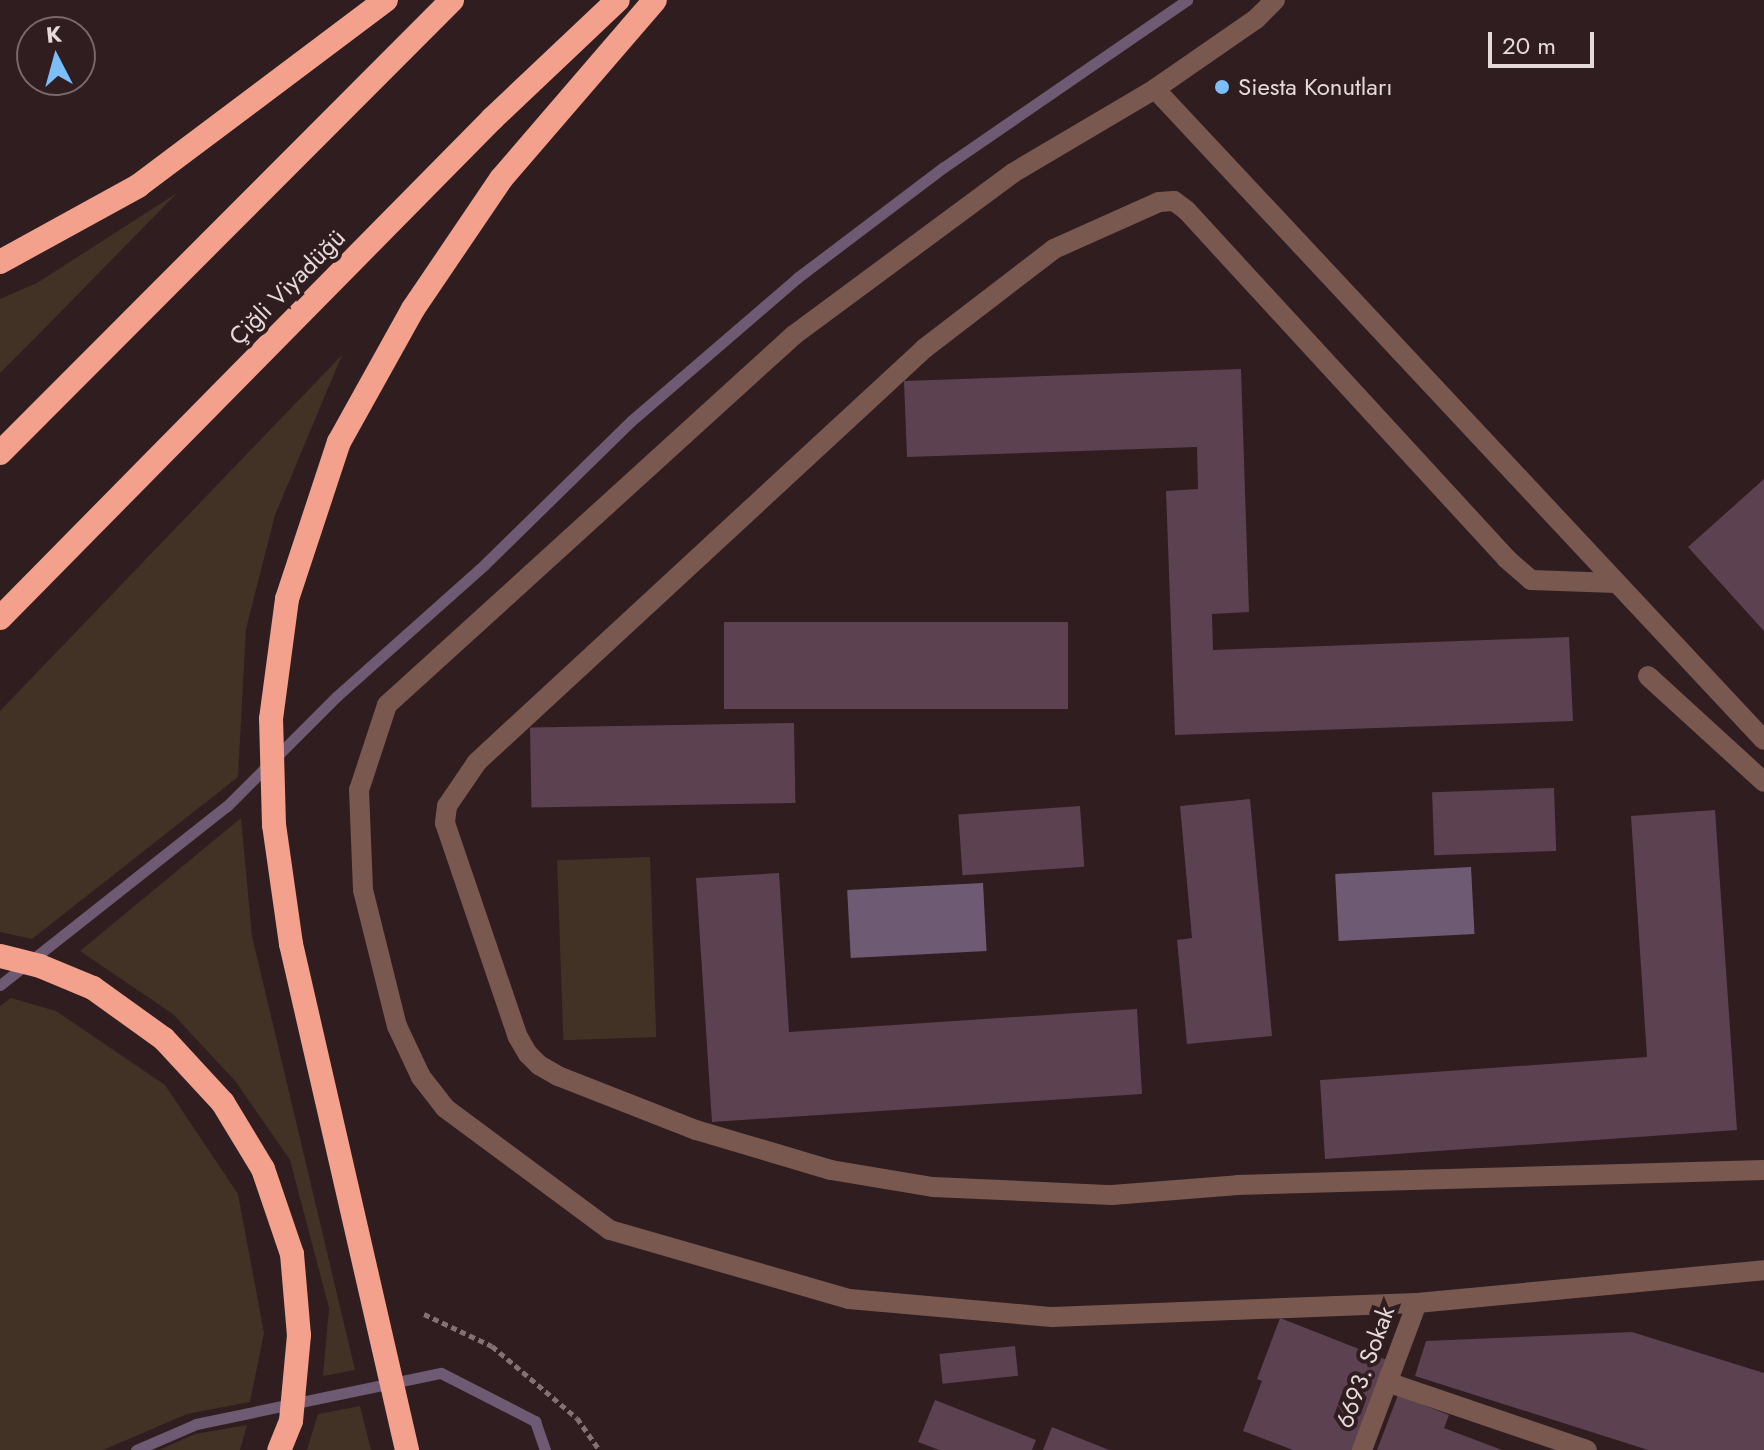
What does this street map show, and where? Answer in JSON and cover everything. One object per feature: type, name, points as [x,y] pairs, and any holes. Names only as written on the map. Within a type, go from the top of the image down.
[{"type":"highway","points":[[0,262],[138,186],[386,0]]},
{"type":"highway","points":[[0,453],[452,0]]},
{"type":"highway","name":"Çiğli Viyadüğü","points":[[0,618],[492,119],[618,0]]},
{"type":"highway","points":[[407,1450],[291,944],[274,825],[271,719],[287,599],[339,442],[413,309],[501,179],[655,0]]},
{"type":"highway","points":[[0,956],[40,966],[93,988],[164,1039],[223,1103],[263,1169],[292,1254],[299,1335],[291,1421],[279,1450]]},
{"type":"street","points":[[1275,0],[1256,19],[1155,89],[1013,173],[794,335],[387,705],[359,790],[363,890],[397,1026],[421,1077],[445,1108],[610,1230],[865,1300],[1052,1317],[1417,1303],[1764,1270]]},
{"type":"street","points":[[1155,89],[1764,740]]},
{"type":"street","points":[[1616,583],[1531,580],[1507,559],[1186,210],[1174,201],[1159,202],[1054,249],[925,348],[477,762],[447,806],[445,823],[518,1037],[539,1065],[696,1130],[831,1170],[933,1187],[1112,1195],[1238,1185],[1764,1170]]},
{"type":"street","points":[[1648,676],[1764,782]]},
{"type":"street","name":"6693. Sokak","points":[[1362,1450],[1417,1303]]},
{"type":"street","points":[[1387,1382],[1587,1450]]},
{"type":"path","points":[[424,1314],[492,1346],[577,1418],[599,1450]]},
{"type":"shaded area","points":[[177,193],[0,373],[0,299],[37,283]]},
{"type":"shaded area","points":[[342,355],[275,515],[246,629],[238,777],[32,939],[0,932],[0,711]]},
{"type":"shaded area","points":[[241,818],[252,936],[355,1370],[323,1376],[329,1308],[290,1160],[236,1082],[173,1014],[80,951]]},
{"type":"shaded area","points":[[650,857],[656,1037],[563,1040],[557,860]]},
{"type":"shaded area","points":[[1471,867],[1475,934],[1339,941],[1335,874]]},
{"type":"shaded area","points":[[983,883],[987,951],[851,958],[847,890]]},
{"type":"shaded area","points":[[11,998],[56,1011],[165,1085],[238,1194],[264,1333],[250,1402],[187,1414],[103,1450],[0,1450],[0,1006]]},
{"type":"shaded area","points":[[360,1406],[371,1450],[307,1450],[318,1414]]},
{"type":"shaded area","points":[[247,1425],[240,1450],[159,1450],[195,1434]]},
{"type":"building","points":[[1241,369],[1249,612],[1212,614],[1213,650],[1569,637],[1573,721],[1175,735],[1166,491],[1198,489],[1197,447],[907,457],[904,381]]},
{"type":"building","points":[[1764,479],[1764,631],[1688,547]]},
{"type":"building","points":[[724,622],[1068,622],[1068,709],[724,709]]},
{"type":"building","points":[[794,723],[795,803],[531,808],[530,728]]},
{"type":"building","points":[[1554,788],[1556,851],[1434,855],[1432,792]]},
{"type":"building","points":[[1250,799],[1272,1036],[1187,1044],[1177,940],[1192,938],[1180,806]]},
{"type":"building","points":[[1080,806],[1084,867],[963,875],[958,815]]},
{"type":"building","points":[[1715,810],[1737,1130],[1325,1159],[1320,1080],[1647,1057],[1631,816]]},
{"type":"building","points":[[779,873],[789,1032],[1137,1009],[1142,1094],[712,1122],[696,878]]},
{"type":"building","points":[[1280,1318],[1387,1360],[1352,1450],[1293,1450],[1243,1431],[1262,1381],[1257,1379]]},
{"type":"building","points":[[1632,1332],[1764,1373],[1764,1450],[1648,1450],[1415,1376],[1426,1341]]},
{"type":"building","points":[[1015,1346],[1018,1376],[943,1384],[939,1354]]},
{"type":"building","points":[[1398,1395],[1449,1415],[1444,1428],[1502,1450],[1377,1450]]},
{"type":"building","points":[[935,1400],[1036,1440],[1032,1450],[939,1450],[918,1442]]},
{"type":"building","points":[[1052,1427],[1109,1450],[1043,1450]]},
{"type":"waterway","points":[[0,985],[227,806],[337,696],[485,564],[631,421],[797,278],[944,167],[1187,0]]},
{"type":"waterway","points":[[136,1450],[196,1424],[441,1373],[535,1421],[545,1450]]},
{"type":"place","name":"Siesta Konutları","points":[[1222,87]]}]
